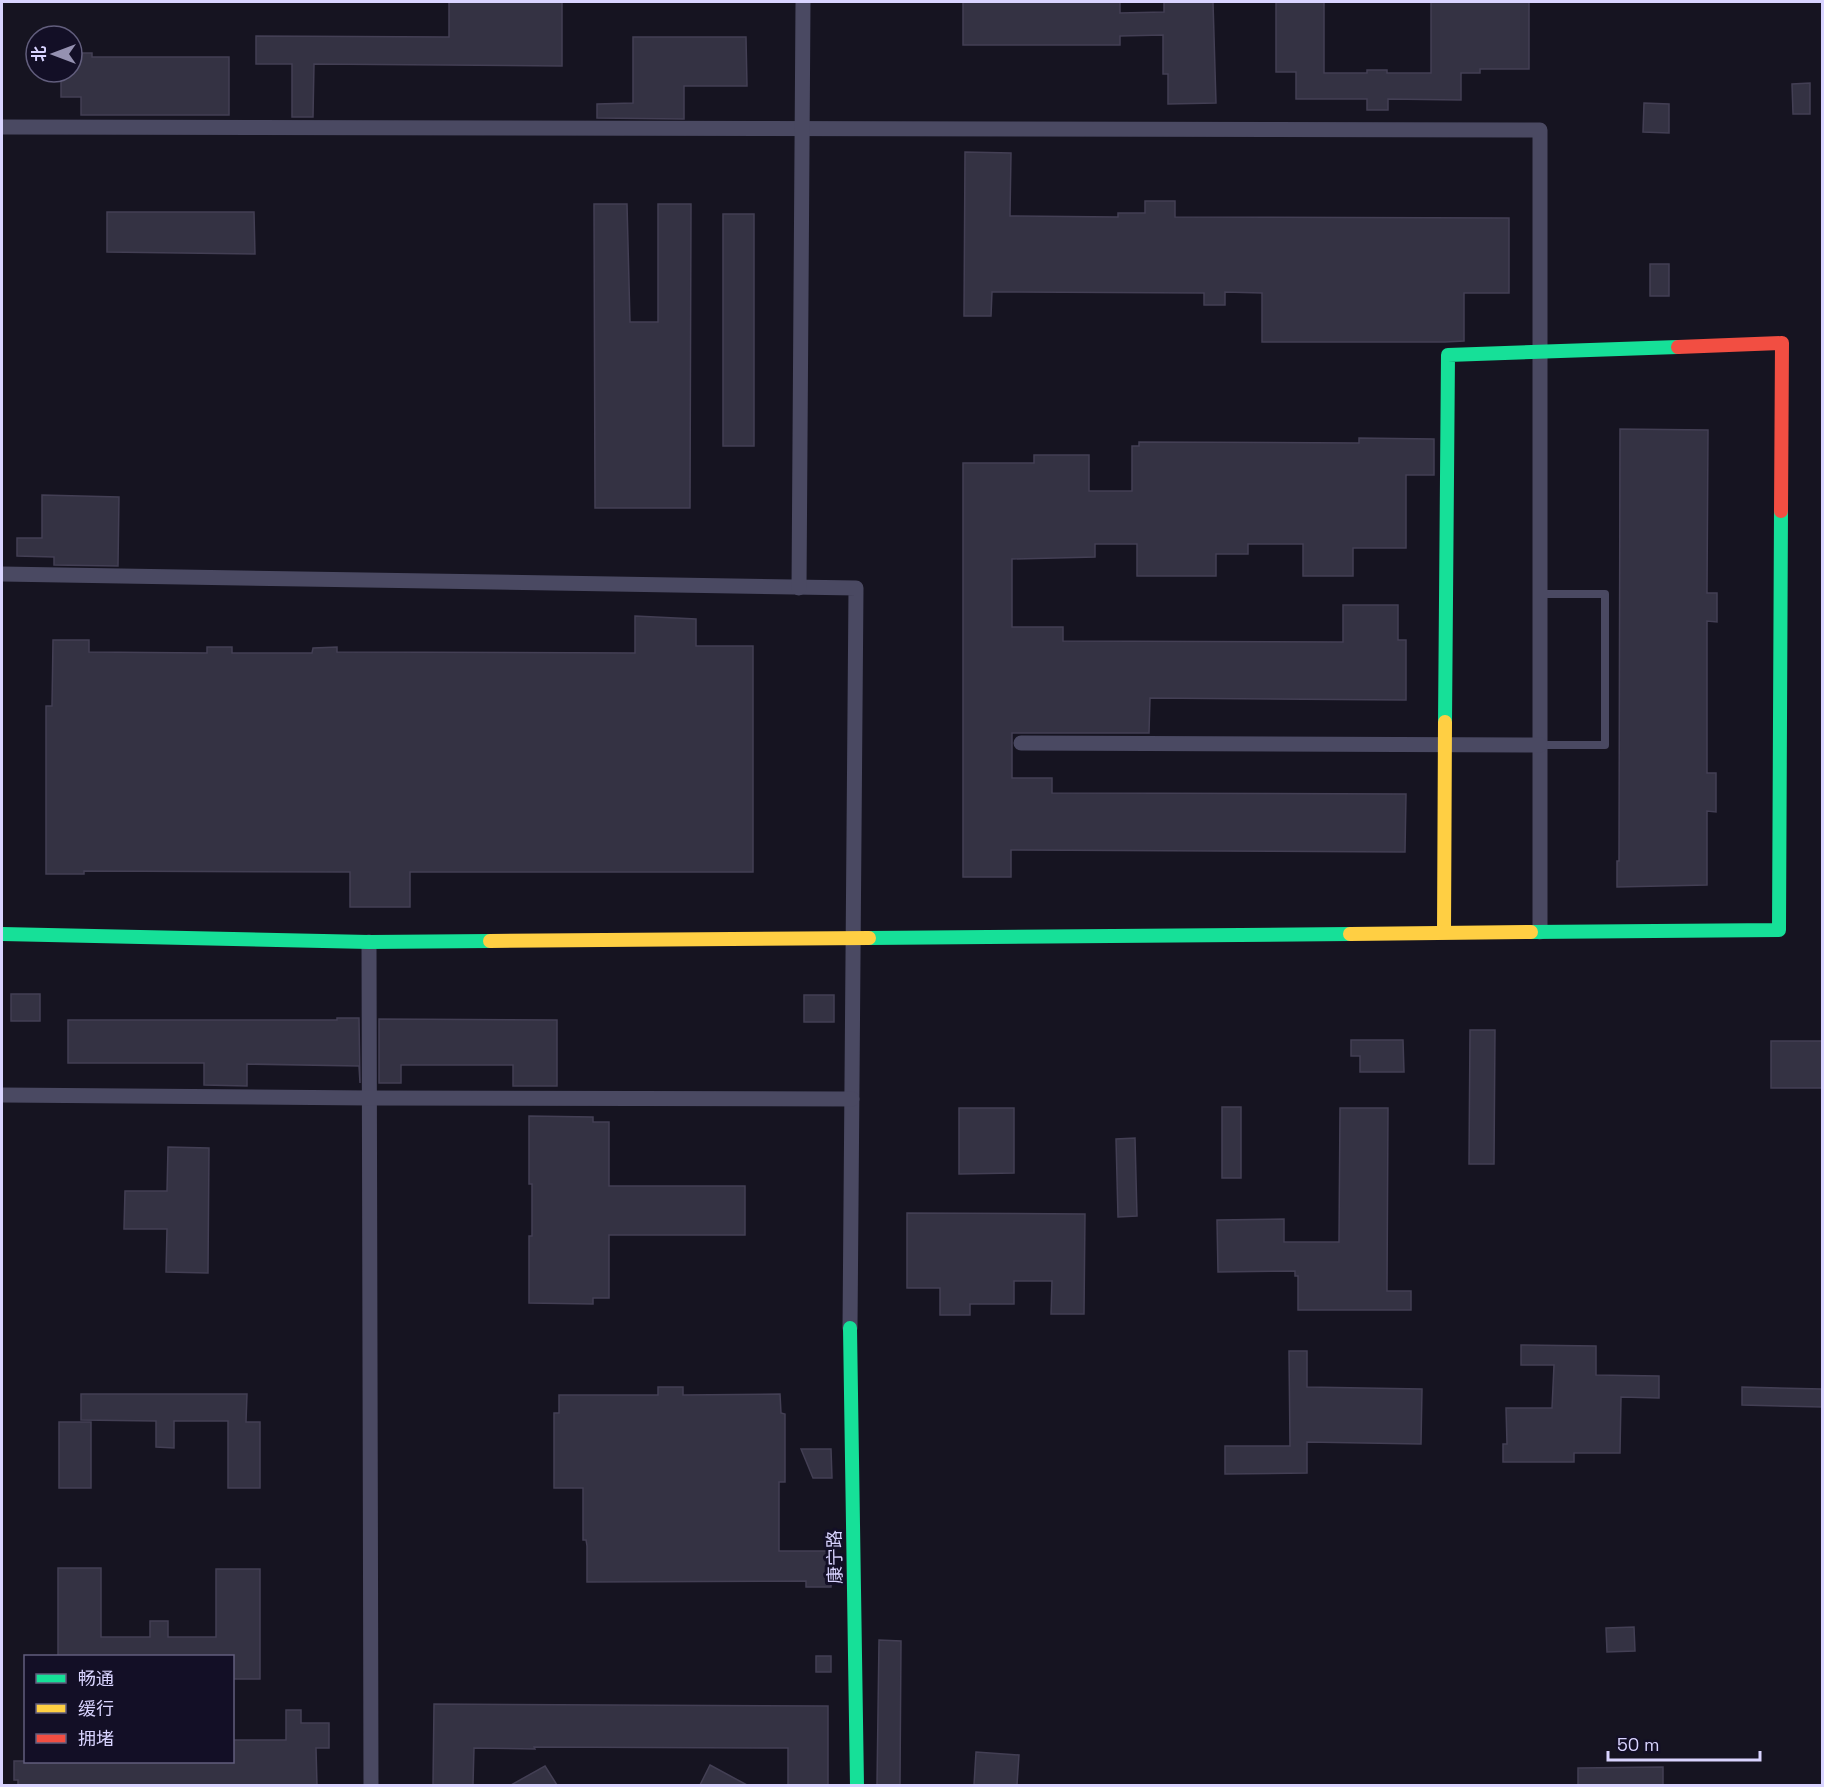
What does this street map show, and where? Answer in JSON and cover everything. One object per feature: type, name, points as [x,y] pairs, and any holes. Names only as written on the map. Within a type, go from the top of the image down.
[{"type":"street","points":[[799,588],[803,2]]},
{"type":"street","points":[[2,127],[1540,130],[1540,932]]},
{"type":"street","points":[[2,934],[369,942],[1779,930],[1782,343],[1448,355],[1444,932]]},
{"type":"street","points":[[2,574],[856,588],[850,1328]]},
{"type":"street","points":[[1021,743],[1540,745]]},
{"type":"street","points":[[369,942],[371,1785]]},
{"type":"street","points":[[2,1095],[852,1099]]},
{"type":"street","name":"康宁路","points":[[850,1328],[857,1785]]},
{"type":"lane","points":[[1540,594],[1605,594],[1605,745],[1540,745]]},
{"type":"building","points":[[449,2],[562,2],[562,66],[314,64],[313,117],[292,117],[292,64],[256,64],[256,36],[449,37]]},
{"type":"building","points":[[963,2],[1120,2],[1120,13],[1164,12],[1164,2],[1213,2],[1216,103],[1168,104],[1168,74],[1163,74],[1163,35],[1120,36],[1120,45],[963,45]]},
{"type":"building","points":[[1276,2],[1324,2],[1324,73],[1367,73],[1367,70],[1387,70],[1387,73],[1431,73],[1431,2],[1529,2],[1529,69],[1480,69],[1480,73],[1461,73],[1461,100],[1388,99],[1388,110],[1367,110],[1367,99],[1296,99],[1296,72],[1276,72]]},
{"type":"building","points":[[633,37],[746,37],[747,86],[684,86],[684,119],[597,118],[597,104],[633,103]]},
{"type":"building","points":[[84,53],[92,53],[92,57],[229,57],[229,115],[81,115],[81,97],[61,97],[61,84],[84,84]]},
{"type":"building","points":[[1810,83],[1810,114],[1793,114],[1792,84]]},
{"type":"building","points":[[1644,103],[1669,104],[1669,133],[1643,132]]},
{"type":"building","points":[[965,152],[1011,153],[1010,216],[1118,217],[1118,213],[1145,213],[1145,201],[1175,201],[1175,217],[1509,218],[1509,293],[1464,293],[1464,341],[1445,342],[1262,342],[1262,293],[1225,292],[1225,305],[1204,305],[1204,293],[992,292],[991,316],[964,316]]},
{"type":"building","points":[[594,204],[627,204],[630,322],[658,322],[658,204],[691,204],[690,508],[595,508]]},
{"type":"building","points":[[107,212],[254,212],[255,254],[107,252]]},
{"type":"building","points":[[723,214],[754,214],[754,446],[723,446]]},
{"type":"building","points":[[1650,264],[1669,264],[1669,296],[1650,296]]},
{"type":"building","points":[[1620,429],[1708,430],[1707,593],[1717,593],[1717,622],[1707,621],[1707,773],[1716,773],[1716,812],[1707,811],[1707,885],[1617,887],[1617,861],[1619,861]]},
{"type":"building","points":[[1359,438],[1434,439],[1434,475],[1406,475],[1406,548],[1353,548],[1353,576],[1303,576],[1303,544],[1248,544],[1248,554],[1216,554],[1216,576],[1137,576],[1137,544],[1095,544],[1095,557],[1012,559],[1012,627],[1063,627],[1063,641],[1343,642],[1343,605],[1398,605],[1398,640],[1406,640],[1406,700],[1150,698],[1149,733],[1012,733],[1012,778],[1052,778],[1052,793],[1406,794],[1405,852],[1011,850],[1011,877],[963,877],[963,463],[1034,463],[1034,455],[1089,455],[1089,491],[1132,491],[1132,446],[1139,446],[1139,442],[1359,443]]},
{"type":"building","points":[[42,495],[119,497],[118,566],[54,565],[54,557],[17,556],[17,538],[42,538]]},
{"type":"building","points":[[635,616],[696,619],[696,646],[753,646],[753,872],[410,872],[410,907],[350,907],[350,872],[84,871],[84,874],[46,874],[46,706],[52,706],[53,640],[89,640],[89,652],[207,653],[207,647],[232,647],[232,653],[312,653],[313,648],[337,647],[337,652],[635,653]]},
{"type":"building","points":[[11,994],[40,994],[40,1021],[11,1021]]},
{"type":"building","points":[[804,995],[834,995],[834,1022],[804,1022]]},
{"type":"building","points":[[337,1018],[359,1018],[360,1083],[359,1066],[247,1064],[247,1086],[204,1085],[204,1063],[68,1063],[68,1020],[337,1020]]},
{"type":"building","points":[[379,1019],[557,1020],[557,1086],[513,1086],[513,1065],[401,1065],[401,1083],[379,1083]]},
{"type":"building","points":[[1470,1030],[1495,1030],[1494,1164],[1469,1164]]},
{"type":"building","points":[[1351,1040],[1403,1040],[1404,1072],[1360,1072],[1360,1056],[1351,1056]]},
{"type":"building","points":[[1771,1041],[1822,1041],[1822,1088],[1771,1088]]},
{"type":"building","points":[[1222,1107],[1241,1107],[1241,1178],[1222,1178]]},
{"type":"building","points":[[959,1108],[1014,1108],[1014,1173],[959,1174]]},
{"type":"building","points":[[1340,1108],[1388,1108],[1387,1291],[1411,1291],[1411,1310],[1298,1310],[1298,1276],[1295,1276],[1295,1271],[1218,1272],[1217,1220],[1284,1219],[1284,1242],[1339,1242]]},
{"type":"building","points":[[529,1116],[593,1117],[593,1122],[609,1122],[609,1186],[745,1186],[745,1235],[609,1235],[609,1298],[593,1298],[593,1304],[529,1303],[532,1184],[529,1184]]},
{"type":"building","points":[[1135,1138],[1137,1216],[1118,1217],[1116,1139]]},
{"type":"building","points":[[168,1147],[209,1148],[208,1273],[166,1272],[167,1229],[124,1229],[125,1191],[167,1191]]},
{"type":"building","points":[[907,1213],[1085,1214],[1084,1314],[1051,1314],[1052,1281],[1014,1281],[1014,1304],[970,1304],[970,1315],[940,1315],[940,1288],[907,1288]]},
{"type":"building","points":[[1521,1345],[1596,1346],[1596,1375],[1659,1376],[1659,1398],[1621,1397],[1620,1453],[1574,1453],[1574,1462],[1503,1462],[1503,1444],[1507,1444],[1506,1408],[1552,1408],[1554,1365],[1521,1365]]},
{"type":"building","points":[[1289,1351],[1307,1351],[1307,1387],[1422,1389],[1421,1444],[1307,1442],[1307,1473],[1225,1474],[1225,1446],[1290,1446]]},
{"type":"building","points":[[658,1387],[683,1387],[683,1395],[780,1394],[781,1413],[785,1414],[785,1482],[779,1482],[779,1551],[831,1551],[831,1587],[806,1587],[806,1581],[587,1582],[587,1546],[586,1540],[583,1540],[583,1488],[554,1488],[554,1413],[559,1413],[559,1395],[658,1395]]},
{"type":"building","points":[[1742,1387],[1822,1389],[1822,1407],[1742,1405]]},
{"type":"building","points":[[81,1394],[247,1394],[246,1422],[260,1422],[260,1488],[228,1488],[228,1421],[174,1421],[174,1448],[156,1447],[156,1421],[81,1420]]},
{"type":"building","points":[[59,1422],[91,1422],[91,1488],[59,1488]]},
{"type":"building","points":[[801,1449],[831,1449],[832,1478],[813,1478]]},
{"type":"building","points":[[58,1568],[101,1568],[101,1637],[150,1637],[150,1621],[168,1621],[168,1637],[216,1637],[216,1569],[260,1569],[260,1679],[234,1679],[234,1655],[58,1655]]},
{"type":"building","points":[[1634,1627],[1635,1651],[1607,1652],[1606,1628]]},
{"type":"building","points":[[879,1640],[901,1641],[900,1785],[877,1785]]},
{"type":"building","points":[[816,1656],[831,1656],[831,1672],[816,1672]]},
{"type":"building","points":[[434,1704],[828,1706],[828,1785],[788,1785],[788,1748],[534,1747],[535,1749],[474,1748],[473,1785],[433,1785]]},
{"type":"building","points":[[286,1710],[301,1710],[301,1723],[329,1723],[329,1748],[316,1748],[317,1785],[18,1785],[18,1780],[14,1780],[14,1761],[24,1761],[24,1763],[234,1763],[234,1740],[286,1740]]},
{"type":"building","points":[[976,1752],[1019,1755],[1017,1785],[974,1785]]},
{"type":"building","points":[[710,1765],[747,1785],[700,1785]]},
{"type":"building","points":[[545,1766],[557,1785],[511,1785]]},
{"type":"building","points":[[1663,1767],[1663,1785],[1578,1785],[1578,1768]]},
{"type":"traffic: fast","points":[[1445,722],[1448,355],[1678,347]]},
{"type":"traffic: fast","points":[[1531,932],[1779,930],[1781,511]]},
{"type":"traffic: fast","points":[[2,934],[369,942],[490,941]]},
{"type":"traffic: fast","points":[[869,938],[1350,934]]},
{"type":"traffic: fast","points":[[850,1328],[857,1786]]},
{"type":"traffic: slow","points":[[1444,932],[1445,722]]},
{"type":"traffic: slow","points":[[1350,934],[1531,932]]},
{"type":"traffic: slow","points":[[490,941],[869,938]]},
{"type":"traffic: jam","points":[[1678,347],[1782,343],[1781,511]]}]
